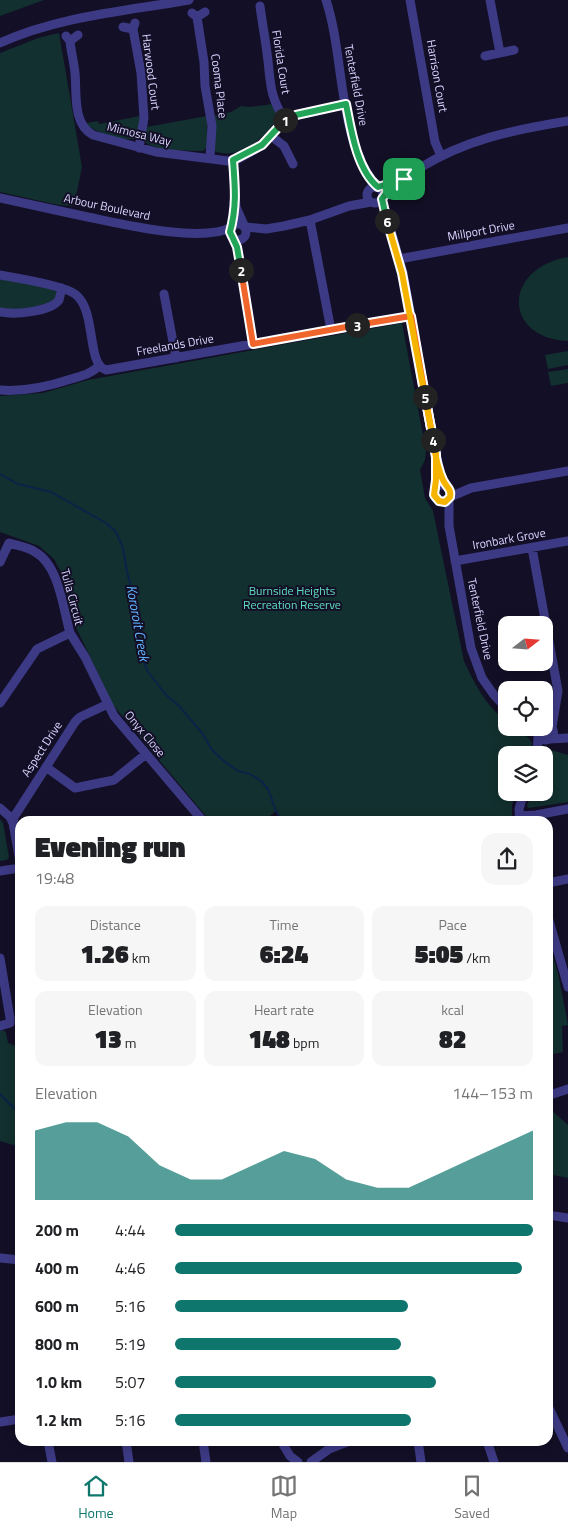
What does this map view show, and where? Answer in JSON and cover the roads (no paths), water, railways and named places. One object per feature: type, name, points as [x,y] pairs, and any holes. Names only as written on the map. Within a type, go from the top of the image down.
[{"type":"street","points":[[0,43],[23,34],[62,23],[189,0]]},
{"type":"street","name":"Harrison Court","points":[[410,0],[436,142],[441,156]]},
{"type":"street","points":[[490,0],[500,53]]},
{"type":"street","points":[[250,4],[261,3]]},
{"type":"street","name":"Florida Court","points":[[261,3],[270,89],[285,120]]},
{"type":"street","name":"Tenterfield Drive","points":[[328,3],[351,129],[362,166],[373,189]]},
{"type":"street","name":"Cooma Place","points":[[198,14],[205,69],[205,86],[212,126],[210,158]]},
{"type":"street","name":"Harwood Court","points":[[122,27],[134,26],[141,73],[144,118],[139,148]]},
{"type":"street","name":"Mimosa Way","points":[[78,35],[68,38],[75,74],[80,122],[84,130],[93,135],[167,154],[233,160]]},
{"type":"street","points":[[485,56],[514,50]]},
{"type":"street","points":[[240,267],[241,248],[245,232],[238,214],[236,202],[233,160],[256,149],[285,120],[296,115],[346,104]]},
{"type":"street","points":[[232,238],[239,240],[245,232],[310,220],[349,206],[377,200],[390,188],[441,156],[476,141],[500,134],[568,121]]},
{"type":"street","points":[[271,136],[284,146],[293,164]]},
{"type":"street","points":[[349,206],[373,189],[404,179]]},
{"type":"street","points":[[373,189],[367,198],[377,200]]},
{"type":"street","points":[[373,189],[383,193],[377,200]]},
{"type":"street","name":"Arbour Boulevard","points":[[0,198],[135,227],[210,233],[232,238]]},
{"type":"street","name":"Tenterfield Drive","points":[[377,200],[389,226],[399,259],[436,454],[440,472],[449,493],[449,526],[474,658],[488,686],[498,698]]},
{"type":"street","points":[[236,202],[230,232],[238,250],[253,344]]},
{"type":"street","points":[[310,220],[331,330]]},
{"type":"street","points":[[232,226],[238,223],[245,232]]},
{"type":"street","name":"Arbour Boulevard","points":[[210,233],[223,231],[232,226]]},
{"type":"street","name":"Millport Drive","points":[[399,259],[568,228]]},
{"type":"street","points":[[0,275],[62,288],[74,293],[85,305],[88,313],[99,366],[89,374],[43,388],[20,391],[0,390]]},
{"type":"street","points":[[0,312],[25,313],[51,306],[60,300],[62,288]]},
{"type":"street","points":[[164,294],[176,358]]},
{"type":"street","name":"Freelands Drive","points":[[99,366],[106,370],[111,370],[411,316]]},
{"type":"street","name":"Tenterfield Drive","points":[[435,490],[436,454]]},
{"type":"street","points":[[449,493],[568,471]]},
{"type":"street","points":[[440,485],[449,493],[445,502],[438,500],[434,495],[435,490],[440,485]]},
{"type":"street","name":"Tenterfield Drive","points":[[438,500],[449,526]]},
{"type":"street","name":"Tulla Circuit","points":[[0,539],[35,552],[47,561],[52,569],[70,633],[36,649],[0,702]]},
{"type":"street","name":"Ironbark Grove","points":[[455,561],[568,541]]},
{"type":"street","points":[[0,562],[9,543]]},
{"type":"street","points":[[532,548],[558,686],[558,695],[553,712]]},
{"type":"street","name":"Onyx Close","points":[[70,633],[114,716],[199,816]]},
{"type":"street","name":"Aspect Drive","points":[[13,822],[14,817],[75,722],[80,717],[108,704]]},
{"type":"street","points":[[553,729],[568,737]]},
{"type":"street","points":[[540,736],[543,740],[568,737]]},
{"type":"street","points":[[545,746],[552,736]]},
{"type":"street","points":[[46,767],[75,788],[114,780],[146,754]]},
{"type":"street","points":[[519,816],[521,801]]},
{"type":"street","points":[[0,808],[13,822],[15,833]]},
{"type":"street","points":[[530,816],[568,809]]},
{"type":"street","points":[[0,871],[15,869]]},
{"type":"street","points":[[553,882],[568,879]]},
{"type":"street","points":[[553,934],[568,987]]},
{"type":"street","points":[[558,952],[568,949]]},
{"type":"street","points":[[0,958],[10,1023],[0,1026]]},
{"type":"street","points":[[553,1094],[568,1089]]},
{"type":"street","points":[[553,1216],[568,1218]]},
{"type":"street","points":[[0,1258],[15,1260]]},
{"type":"street","points":[[553,1416],[568,1448]]},
{"type":"street","points":[[0,1422],[15,1420]]},
{"type":"street","points":[[49,1446],[52,1462]]},
{"type":"street","points":[[127,1446],[129,1462]]},
{"type":"street","points":[[204,1446],[206,1462]]},
{"type":"street","points":[[284,1446],[290,1456],[298,1462]]},
{"type":"street","points":[[311,1462],[329,1449],[337,1446]]},
{"type":"street","points":[[419,1446],[421,1462]]},
{"type":"street","points":[[489,1446],[494,1462]]},
{"type":"waterway","name":"Kororoit Creek","points":[[0,474],[18,484],[51,492],[106,523],[116,532],[123,548],[127,572],[137,608],[137,630],[142,658],[148,672],[166,695],[179,706],[202,733],[212,750],[238,771],[250,774],[261,781],[268,789],[279,816]]},
{"type":"waterway","name":"Kororoit Creek","points":[[0,1094],[15,1109]]},
{"type":"park label","name":"Burnside Heights Recreation Reserve","points":[[292,598]]}]
